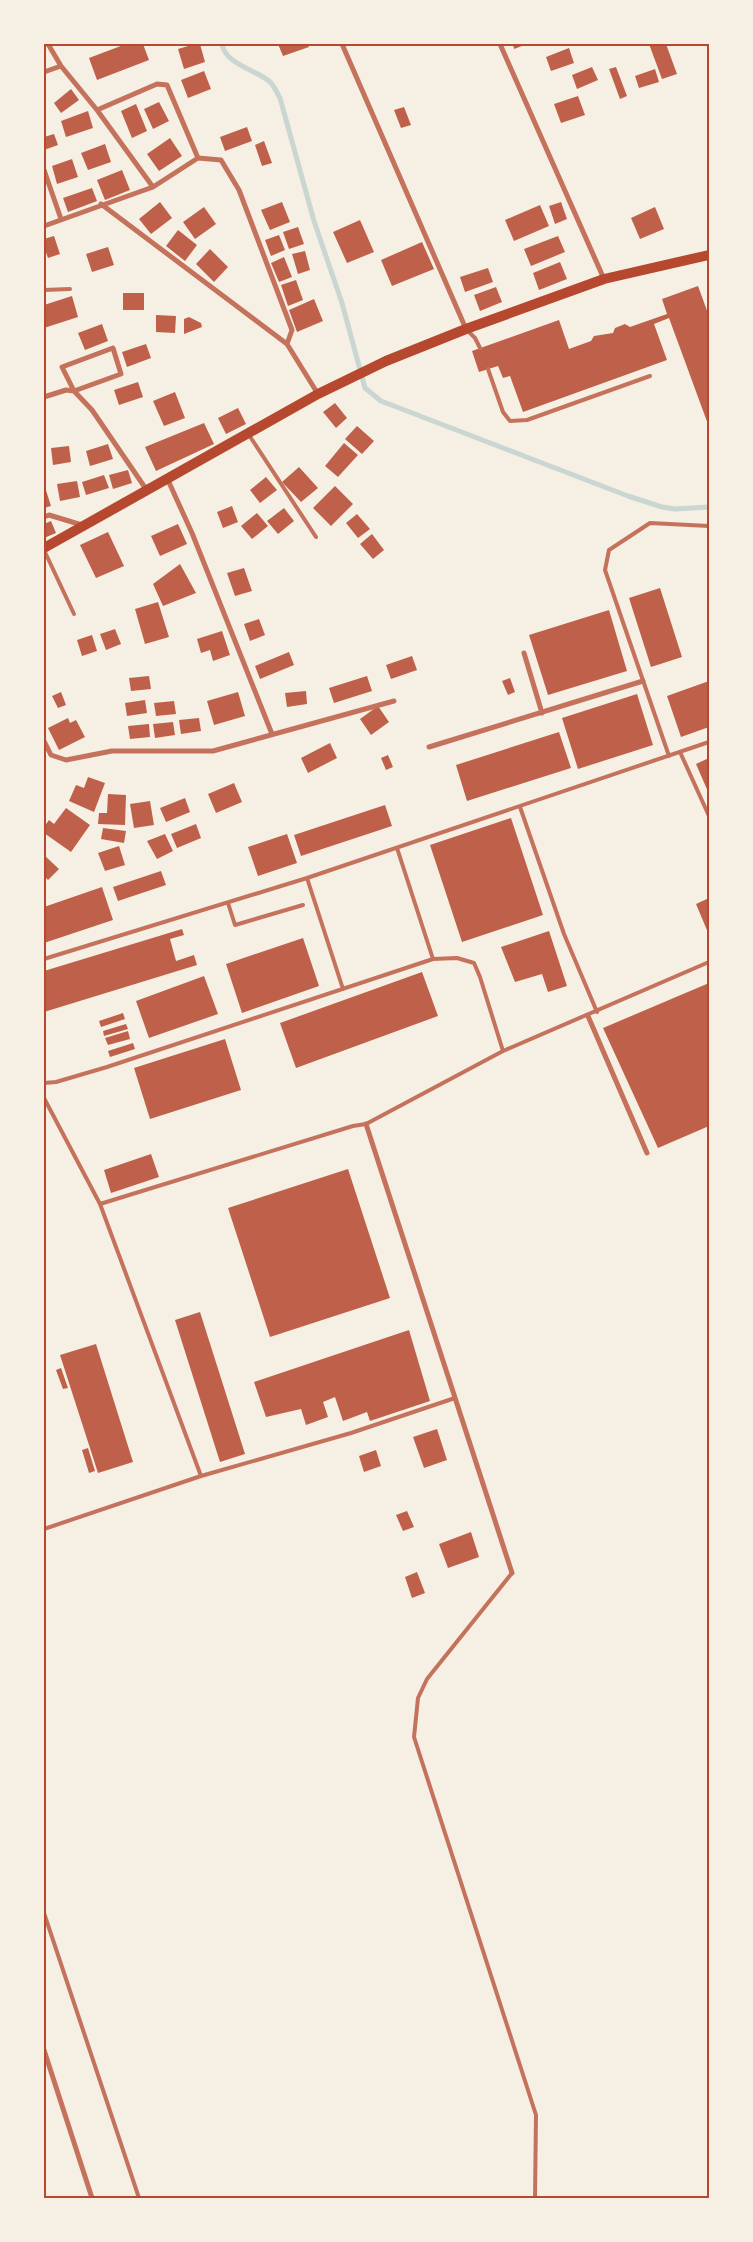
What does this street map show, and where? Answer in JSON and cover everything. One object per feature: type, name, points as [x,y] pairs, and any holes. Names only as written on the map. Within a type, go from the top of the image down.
[{"type":"main road","points":[[44,549],[146,489],[249,435],[318,394],[364,371],[466,329],[604,280],[709,255]]},
{"type":"street","points":[[48,44],[61,66],[97,110],[153,186]]},
{"type":"street","points":[[342,44],[466,329]]},
{"type":"street","points":[[500,44],[604,280]]},
{"type":"street","points":[[44,72],[61,66]]},
{"type":"street","points":[[97,110],[157,84],[167,85],[198,158]]},
{"type":"street","points":[[44,226],[153,186],[198,158],[221,160],[239,190],[292,330],[287,344]]},
{"type":"street","points":[[44,170],[61,220]]},
{"type":"street","points":[[101,204],[287,344],[318,394]]},
{"type":"street","points":[[44,397],[66,390],[74,391],[120,374],[113,348],[62,367],[74,391],[92,410],[146,489]]},
{"type":"street","points":[[167,478],[192,533],[272,734]]},
{"type":"street","points":[[44,517],[49,515],[82,526]]},
{"type":"street","points":[[524,652],[542,713]]},
{"type":"street","points":[[430,748],[643,681]]},
{"type":"street","points":[[44,741],[51,756],[66,760],[112,751],[213,751],[394,701]]},
{"type":"street","points":[[588,1016],[647,1153]]},
{"type":"street","points":[[366,1124],[512,1573]]},
{"type":"street","points":[[44,2050],[92,2198]]},
{"type":"lane","points":[[44,290],[70,289]]},
{"type":"lane","points":[[466,329],[475,338],[480,348]]},
{"type":"lane","points":[[488,369],[503,412],[510,421],[527,420],[650,376]]},
{"type":"lane","points":[[249,435],[316,537]]},
{"type":"lane","points":[[669,756],[605,570],[608,550],[650,523],[709,526]]},
{"type":"lane","points":[[44,549],[74,614]]},
{"type":"lane","points":[[44,959],[307,878],[520,808],[709,742]]},
{"type":"lane","points":[[680,752],[709,816]]},
{"type":"lane","points":[[520,808],[564,934],[597,1012]]},
{"type":"lane","points":[[397,848],[433,959]]},
{"type":"lane","points":[[307,878],[342,989]]},
{"type":"lane","points":[[228,903],[235,925],[303,905]]},
{"type":"lane","points":[[44,1082],[56,1082],[107,1067],[433,959],[458,958],[474,963],[503,1051]]},
{"type":"lane","points":[[100,1204],[353,1126],[366,1124],[503,1051],[588,1016],[709,962]]},
{"type":"lane","points":[[44,1098],[100,1204],[201,1476]]},
{"type":"lane","points":[[44,1529],[201,1476],[351,1433],[456,1398]]},
{"type":"lane","points":[[512,1573],[427,1679],[418,1698],[414,1737],[536,2115],[535,2198]]},
{"type":"lane","points":[[44,1913],[139,2198]]},
{"type":"building","points":[[126,44],[143,44],[149,60],[97,80],[89,58]]},
{"type":"building","points":[[200,44],[205,62],[184,69],[178,49]]},
{"type":"building","points":[[278,44],[307,44],[309,47],[283,56]]},
{"type":"building","points":[[513,44],[527,44],[514,49]]},
{"type":"building","points":[[649,44],[666,44],[677,74],[662,79]]},
{"type":"building","points":[[569,48],[574,63],[551,71],[546,57]]},
{"type":"building","points":[[592,67],[598,80],[577,89],[572,75]]},
{"type":"building","points":[[616,67],[627,96],[620,99],[609,69]]},
{"type":"building","points":[[655,69],[659,82],[639,88],[635,76]]},
{"type":"building","points":[[204,71],[211,89],[188,98],[181,80]]},
{"type":"building","points":[[71,89],[79,100],[61,113],[54,103]]},
{"type":"building","points":[[578,96],[585,115],[561,123],[554,104]]},
{"type":"building","points":[[159,102],[169,121],[153,129],[144,109]]},
{"type":"building","points":[[136,104],[147,131],[132,138],[121,111]]},
{"type":"building","points":[[404,107],[411,125],[401,128],[394,110]]},
{"type":"building","points":[[88,111],[93,128],[66,137],[61,121]]},
{"type":"building","points":[[247,127],[252,141],[225,151],[220,137]]},
{"type":"building","points":[[54,134],[58,145],[44,150],[44,137]]},
{"type":"building","points":[[170,138],[182,156],[159,171],[147,154]]},
{"type":"building","points":[[264,141],[272,163],[262,166],[255,145]]},
{"type":"building","points":[[105,144],[111,162],[88,170],[81,153]]},
{"type":"building","points":[[72,159],[78,177],[57,184],[52,166]]},
{"type":"building","points":[[122,170],[130,190],[105,200],[97,180]]},
{"type":"building","points":[[92,188],[97,201],[68,212],[63,198]]},
{"type":"building","points":[[160,202],[172,218],[151,234],[139,219]]},
{"type":"building","points":[[282,202],[290,222],[270,230],[261,210]]},
{"type":"building","points":[[561,202],[567,219],[555,224],[549,206]]},
{"type":"building","points":[[540,205],[549,226],[514,241],[505,220]]},
{"type":"building","points":[[204,207],[216,224],[195,239],[183,222]]},
{"type":"building","points":[[655,207],[664,229],[640,239],[631,218]]},
{"type":"building","points":[[360,220],[374,252],[347,263],[333,232]]},
{"type":"building","points":[[298,227],[304,244],[289,249],[283,232]]},
{"type":"building","points":[[178,230],[197,245],[185,261],[166,246]]},
{"type":"building","points":[[279,235],[285,250],[271,256],[265,240]]},
{"type":"building","points":[[54,236],[60,254],[48,258],[44,247],[44,239]]},
{"type":"building","points":[[558,236],[565,252],[531,266],[524,249]]},
{"type":"building","points":[[422,242],[434,269],[392,286],[381,260]]},
{"type":"building","points":[[108,247],[114,265],[92,272],[86,254]]},
{"type":"building","points":[[210,249],[228,267],[214,282],[196,264]]},
{"type":"building","points":[[305,251],[310,270],[298,274],[292,254]]},
{"type":"building","points":[[284,257],[292,277],[279,282],[271,263]]},
{"type":"building","points":[[560,262],[567,279],[539,290],[533,273]]},
{"type":"building","points":[[488,268],[493,282],[465,292],[460,277]]},
{"type":"building","points":[[296,280],[303,300],[288,306],[281,285]]},
{"type":"building","points":[[698,286],[709,316],[709,427],[669,318],[654,324],[667,360],[523,412],[510,376],[503,378],[498,366],[479,372],[472,351],[559,320],[569,349],[591,341],[594,336],[613,333],[615,328],[625,324],[630,327],[667,314],[662,299]]},
{"type":"building","points":[[496,287],[502,302],[480,311],[474,295]]},
{"type":"building","points":[[123,293],[144,293],[144,310],[123,310]]},
{"type":"building","points":[[72,296],[78,317],[44,328],[44,305]]},
{"type":"building","points":[[314,299],[323,321],[297,332],[289,310]]},
{"type":"building","points":[[156,315],[176,316],[175,333],[156,332]]},
{"type":"building","points":[[189,317],[201,323],[202,327],[184,334],[184,319]]},
{"type":"building","points":[[102,324],[108,341],[85,350],[78,333]]},
{"type":"building","points":[[146,344],[151,358],[127,367],[122,352]]},
{"type":"building","points":[[138,382],[143,397],[119,405],[114,390]]},
{"type":"building","points":[[175,392],[185,418],[164,426],[153,401]]},
{"type":"building","points":[[335,403],[347,418],[336,428],[323,412]]},
{"type":"building","points":[[238,408],[246,424],[226,434],[218,418]]},
{"type":"building","points":[[204,423],[214,444],[156,471],[145,447]]},
{"type":"building","points":[[357,426],[374,441],[362,454],[345,439]]},
{"type":"building","points":[[344,443],[358,455],[338,477],[325,466]]},
{"type":"building","points":[[108,444],[113,459],[90,466],[86,451]]},
{"type":"building","points":[[69,446],[71,462],[53,465],[51,448]]},
{"type":"building","points":[[299,467],[318,488],[301,502],[282,482]]},
{"type":"building","points":[[128,470],[132,483],[113,489],[109,475]]},
{"type":"building","points":[[104,475],[109,488],[86,495],[82,482]]},
{"type":"building","points":[[266,477],[277,490],[260,503],[250,490]]},
{"type":"building","points":[[77,481],[80,497],[60,501],[57,484]]},
{"type":"building","points":[[44,484],[51,506],[44,508]]},
{"type":"building","points":[[335,486],[353,504],[331,526],[313,508]]},
{"type":"building","points":[[232,506],[238,522],[223,528],[217,512]]},
{"type":"building","points":[[284,508],[294,521],[278,534],[267,521]]},
{"type":"building","points":[[257,513],[268,526],[252,539],[241,526]]},
{"type":"building","points":[[357,514],[370,529],[358,538],[346,523]]},
{"type":"building","points":[[51,521],[56,533],[44,538],[44,524]]},
{"type":"building","points":[[178,524],[187,544],[160,556],[151,536]]},
{"type":"building","points":[[108,532],[124,566],[96,578],[80,545]]},
{"type":"building","points":[[372,534],[384,550],[373,559],[360,544]]},
{"type":"building","points":[[180,564],[196,593],[163,606],[153,584]]},
{"type":"building","points":[[244,568],[252,591],[235,596],[227,573]]},
{"type":"building","points":[[660,588],[682,657],[651,667],[629,598]]},
{"type":"building","points":[[158,602],[169,637],[145,644],[135,609]]},
{"type":"building","points":[[609,610],[627,671],[548,695],[529,635]]},
{"type":"building","points":[[259,619],[265,635],[250,641],[244,624]]},
{"type":"building","points":[[115,629],[121,644],[106,650],[100,634]]},
{"type":"building","points":[[222,631],[230,655],[213,661],[210,650],[201,653],[197,639]]},
{"type":"building","points":[[92,635],[97,651],[82,656],[77,640]]},
{"type":"building","points":[[289,652],[294,665],[260,679],[255,666]]},
{"type":"building","points":[[412,656],[417,670],[391,679],[386,665]]},
{"type":"building","points":[[149,676],[151,689],[131,691],[129,678]]},
{"type":"building","points":[[367,676],[372,691],[334,703],[329,688]]},
{"type":"building","points":[[510,678],[515,692],[508,695],[502,681]]},
{"type":"building","points":[[709,681],[709,727],[681,737],[667,696]]},
{"type":"building","points":[[306,691],[307,704],[287,707],[285,693]]},
{"type":"building","points":[[61,692],[66,705],[58,708],[52,696]]},
{"type":"building","points":[[238,692],[245,716],[214,725],[207,701]]},
{"type":"building","points":[[637,694],[653,745],[578,769],[562,718]]},
{"type":"building","points":[[145,700],[147,713],[127,716],[125,703]]},
{"type":"building","points":[[174,701],[176,714],[156,716],[154,703]]},
{"type":"building","points":[[378,706],[389,722],[371,735],[360,719]]},
{"type":"building","points":[[68,718],[70,723],[76,720],[85,737],[59,750],[48,728]]},
{"type":"building","points":[[199,718],[201,731],[181,734],[179,720]]},
{"type":"building","points":[[173,722],[175,735],[155,738],[153,724]]},
{"type":"building","points":[[149,724],[150,737],[130,739],[128,726]]},
{"type":"building","points":[[559,732],[571,768],[467,801],[456,765]]},
{"type":"building","points":[[330,743],[337,758],[308,773],[301,758]]},
{"type":"building","points":[[388,755],[393,767],[386,770],[381,758]]},
{"type":"building","points":[[709,758],[709,794],[696,764]]},
{"type":"building","points":[[88,777],[105,783],[94,812],[69,801],[76,785],[84,788]]},
{"type":"building","points":[[234,783],[242,802],[216,813],[208,794]]},
{"type":"building","points":[[108,794],[126,795],[125,825],[98,824],[99,813],[107,813]]},
{"type":"building","points":[[185,798],[190,812],[166,822],[160,808]]},
{"type":"building","points":[[150,801],[154,825],[134,828],[130,804]]},
{"type":"building","points":[[385,805],[392,826],[301,856],[294,835]]},
{"type":"building","points":[[66,808],[90,825],[71,852],[44,833],[44,827],[49,820],[54,824]]},
{"type":"building","points":[[511,818],[543,915],[462,942],[430,845]]},
{"type":"building","points":[[196,824],[201,838],[177,848],[171,834]]},
{"type":"building","points":[[103,828],[126,831],[124,843],[101,839]]},
{"type":"building","points":[[165,834],[173,851],[157,859],[147,841]]},
{"type":"building","points":[[287,834],[297,863],[258,876],[248,847]]},
{"type":"building","points":[[119,846],[125,865],[105,871],[98,853]]},
{"type":"building","points":[[44,855],[59,869],[48,880],[44,876]]},
{"type":"building","points":[[161,871],[166,885],[118,901],[113,887]]},
{"type":"building","points":[[102,887],[113,920],[44,943],[44,907]]},
{"type":"building","points":[[709,898],[709,935],[696,904]]},
{"type":"building","points":[[182,929],[184,935],[170,939],[176,961],[194,955],[197,965],[44,1012],[44,971]]},
{"type":"building","points":[[549,931],[567,986],[548,992],[542,974],[515,982],[501,947]]},
{"type":"building","points":[[303,938],[319,986],[242,1013],[226,964]]},
{"type":"building","points":[[422,972],[438,1016],[296,1068],[280,1023]]},
{"type":"building","points":[[204,976],[218,1014],[149,1038],[136,1001]]},
{"type":"building","points":[[709,983],[709,1126],[658,1148],[603,1028]]},
{"type":"building","points":[[123,1013],[125,1019],[101,1027],[99,1021]]},
{"type":"building","points":[[126,1024],[128,1029],[104,1036],[103,1031]]},
{"type":"building","points":[[128,1031],[130,1039],[108,1045],[105,1038]]},
{"type":"building","points":[[225,1039],[241,1090],[150,1119],[134,1068]]},
{"type":"building","points":[[133,1043],[135,1049],[110,1057],[108,1051]]},
{"type":"building","points":[[151,1154],[159,1177],[111,1193],[104,1170]]},
{"type":"building","points":[[348,1169],[390,1298],[270,1337],[228,1208]]},
{"type":"building","points":[[200,1312],[245,1454],[220,1462],[175,1320]]},
{"type":"building","points":[[409,1330],[430,1401],[370,1421],[367,1412],[343,1421],[335,1397],[323,1402],[328,1417],[306,1425],[301,1409],[266,1417],[254,1382]]},
{"type":"building","points":[[96,1344],[133,1462],[98,1473],[60,1355]]},
{"type":"building","points":[[61,1368],[68,1388],[63,1389],[56,1370]]},
{"type":"building","points":[[437,1429],[447,1460],[424,1468],[413,1437]]},
{"type":"building","points":[[88,1448],[95,1471],[89,1473],[82,1450]]},
{"type":"building","points":[[376,1450],[381,1466],[364,1472],[359,1456]]},
{"type":"building","points":[[407,1511],[414,1527],[403,1531],[396,1515]]},
{"type":"building","points":[[471,1532],[479,1557],[448,1568],[439,1544]]},
{"type":"building","points":[[417,1572],[425,1593],[412,1598],[405,1577]]},
{"type":"waterway","points":[[222,44],[224,51],[235,62],[269,81],[280,98],[314,221],[342,303],[365,388],[381,401],[628,496],[662,507],[675,509],[709,507]]}]
